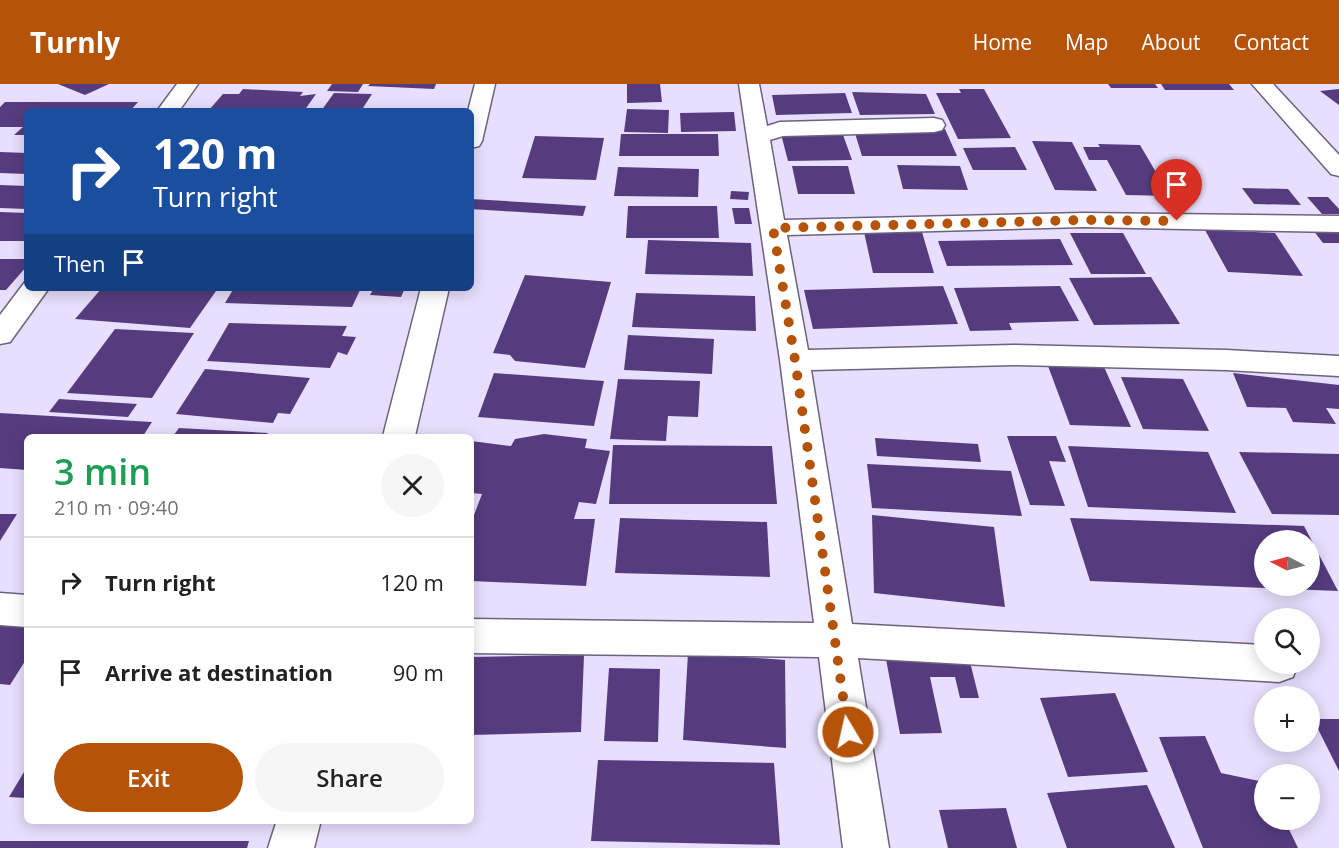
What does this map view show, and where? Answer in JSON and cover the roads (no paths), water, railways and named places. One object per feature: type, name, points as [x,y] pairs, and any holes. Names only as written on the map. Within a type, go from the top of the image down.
[{"type":"street","points":[[170,108],[188,84]]},
{"type":"street","points":[[474,129],[485,84]]},
{"type":"street","points":[[749,84],[795,360],[866,848]]},
{"type":"street","points":[[1262,84],[1339,169]]},
{"type":"street","points":[[759,137],[780,129],[933,125]]},
{"type":"street","points":[[773,228],[1084,220],[1339,224]]},
{"type":"street","points":[[0,335],[33,291]]},
{"type":"street","points":[[399,434],[434,291]]},
{"type":"street","points":[[795,360],[1013,355],[1226,360],[1339,366]]},
{"type":"street","points":[[0,609],[24,611]]},
{"type":"street","points":[[474,636],[834,640],[1254,663]]},
{"type":"street","points":[[291,848],[298,824]]}]
